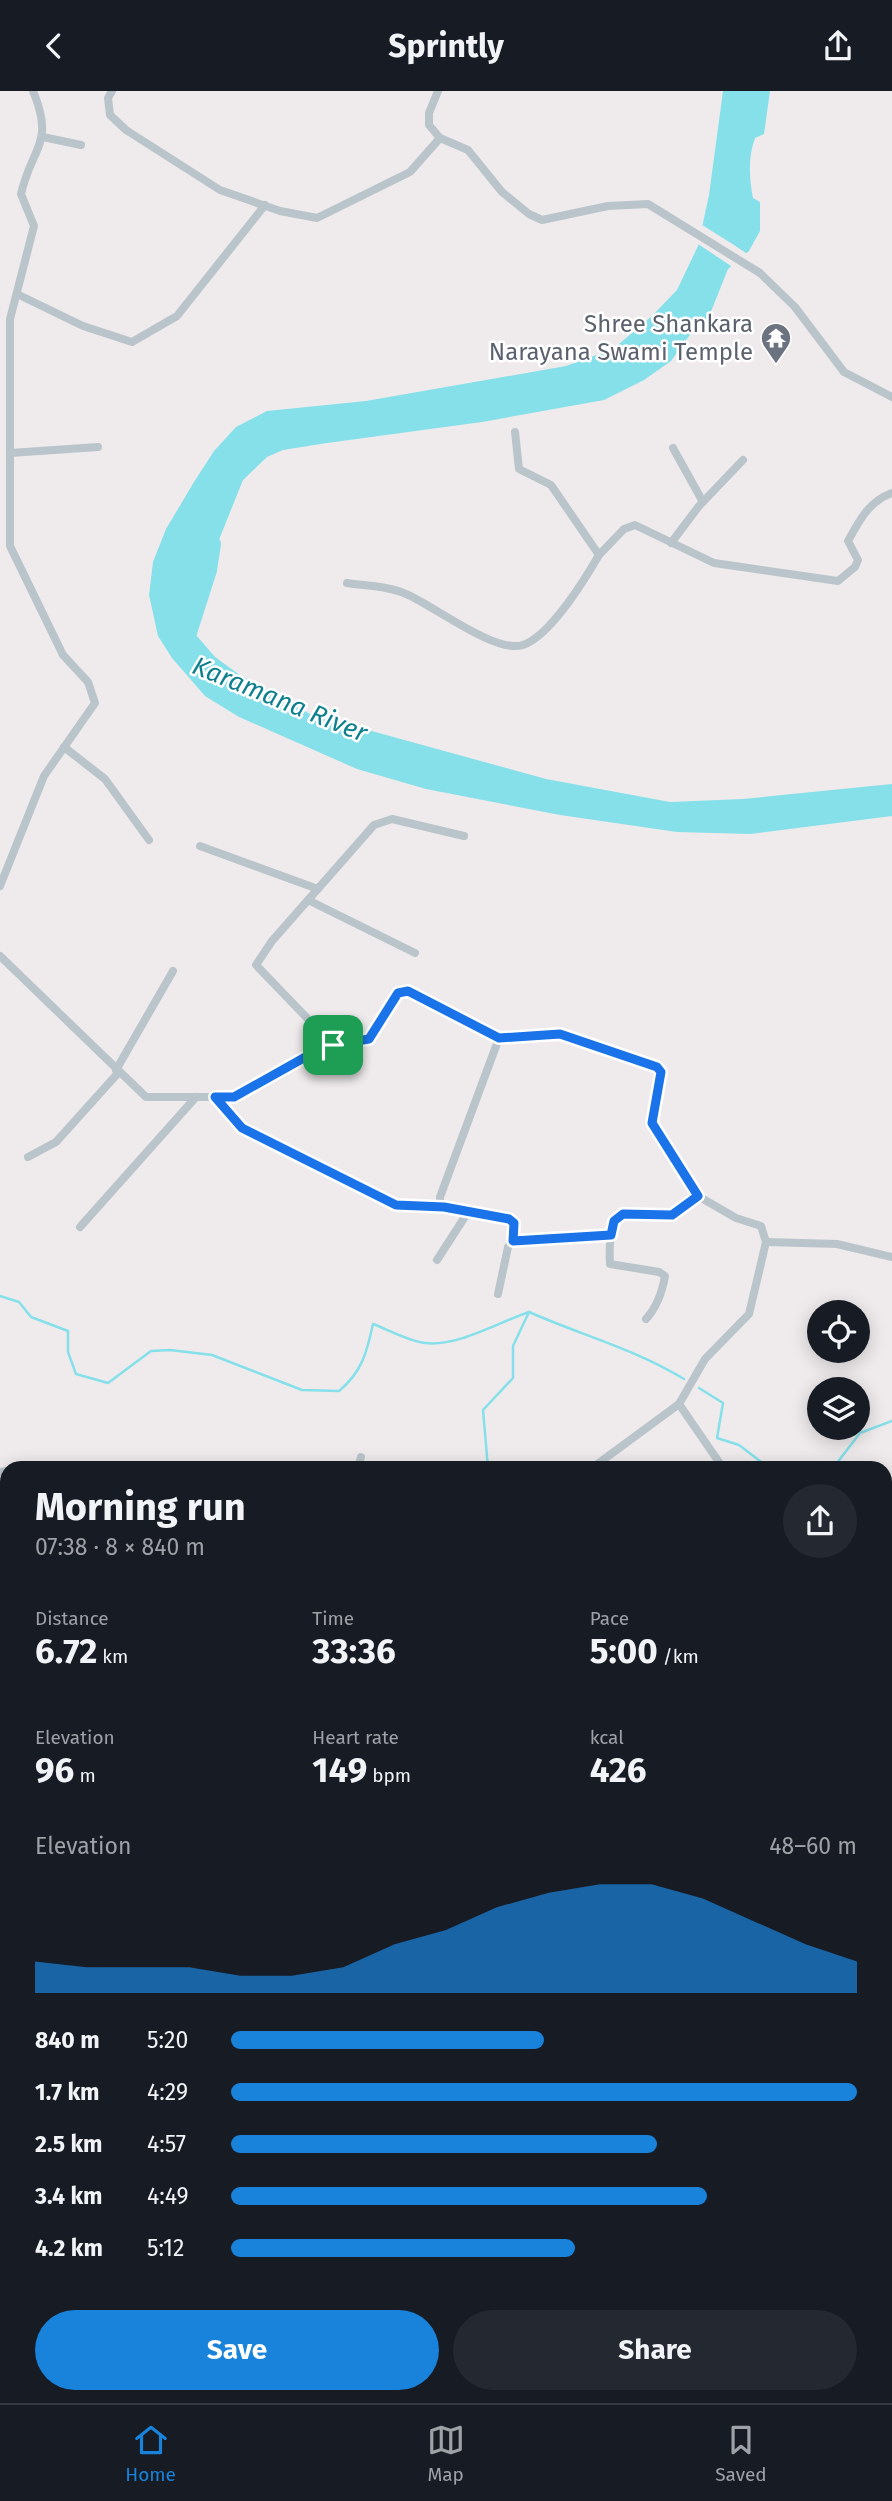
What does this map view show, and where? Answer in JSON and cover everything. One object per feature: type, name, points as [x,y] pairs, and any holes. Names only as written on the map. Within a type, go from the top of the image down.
[{"type":"street","points":[[0,886],[44,776],[95,703],[88,682],[64,655],[10,547],[10,319],[34,226],[21,194],[43,137],[44,117],[33,91]]},
{"type":"street","points":[[112,91],[108,98],[110,115],[126,130],[219,190],[317,218],[410,172],[440,138]]},
{"type":"street","points":[[438,91],[429,113],[429,125],[440,138],[468,150],[502,192],[542,220],[608,206],[648,204],[760,273],[795,307],[844,372],[892,397]]},
{"type":"street","points":[[43,137],[81,145]]},
{"type":"street","points":[[17,294],[83,326],[132,342],[177,316],[265,205]]},
{"type":"street","points":[[0,359],[10,367]]},
{"type":"street","points":[[515,432],[519,468],[551,485],[599,555]]},
{"type":"street","points":[[10,453],[97,447]]},
{"type":"street","points":[[673,448],[703,502]]},
{"type":"street","points":[[671,543],[703,502],[743,460]]},
{"type":"street","points":[[347,583],[404,593],[501,645],[523,645],[578,593],[599,555],[624,529],[635,525],[714,563],[838,581],[855,567],[858,559],[848,541],[854,530],[877,499],[892,493]]},
{"type":"street","points":[[0,524],[10,525]]},
{"type":"street","points":[[64,747],[105,779],[149,840]]},
{"type":"street","points":[[333,1045],[256,965],[308,900],[374,825],[393,819],[464,836]]},
{"type":"street","points":[[200,846],[318,889]]},
{"type":"street","points":[[308,900],[415,953]]},
{"type":"street","points":[[0,956],[146,1097],[234,1097],[325,1046],[369,1039],[398,993],[408,991],[499,1038],[560,1034],[657,1067],[661,1072],[652,1123],[698,1196],[736,1218],[761,1226],[766,1242],[750,1314],[705,1359],[679,1404],[602,1461]]},
{"type":"street","points":[[28,1157],[56,1142],[117,1071],[173,971]]},
{"type":"street","points":[[444,1207],[440,1206],[440,1197],[499,1038]]},
{"type":"street","points":[[80,1227],[196,1097]]},
{"type":"street","points":[[215,1097],[242,1128],[396,1205],[444,1207],[509,1219],[514,1223],[513,1241],[508,1247],[498,1294]]},
{"type":"street","points":[[646,1319],[658,1301],[665,1276],[659,1272],[610,1264],[614,1221],[623,1214],[672,1215],[698,1196]]},
{"type":"street","points":[[437,1260],[468,1212]]},
{"type":"street","points":[[513,1241],[611,1235]]},
{"type":"street","points":[[766,1242],[837,1244],[892,1257]]},
{"type":"street","points":[[679,1404],[718,1461]]},
{"type":"street","points":[[360,1461],[361,1457]]},
{"type":"water","points":[[723,91],[770,91],[764,134],[755,138],[750,160],[753,198],[760,202],[760,231],[749,251],[728,269],[706,324],[692,332],[671,361],[644,380],[604,400],[482,422],[283,450],[267,457],[243,480],[189,614],[196,635],[215,657],[237,673],[310,714],[546,779],[670,802],[743,799],[892,784],[892,816],[750,834],[677,832],[560,815],[426,789],[357,769],[239,717],[205,696],[172,658],[158,636],[149,595],[153,562],[166,529],[214,451],[236,427],[267,411],[366,401],[566,366],[613,349],[651,317],[677,290],[698,246],[709,195]]},
{"type":"pier","points":[[699,223],[749,255],[734,268],[695,242]]},
{"type":"waterway","name":"Karamana River","points":[[184,645],[208,570],[212,544]]},
{"type":"waterway","points":[[0,1296],[19,1302],[31,1317],[68,1331],[68,1352],[76,1374],[108,1383],[151,1351],[170,1350],[212,1355],[302,1390],[339,1391],[347,1384],[362,1361],[373,1324],[412,1340],[437,1343],[464,1338],[529,1312]]},
{"type":"waterway","points":[[487,1461],[483,1410],[513,1378],[513,1346],[529,1312],[627,1351],[684,1379]]},
{"type":"waterway","points":[[699,1388],[723,1403],[717,1438],[739,1445],[760,1461]]},
{"type":"waterway","points":[[838,1461],[860,1433],[892,1421]]},
{"type":"place","name":"Shree Shankara Narayana Swami Temple","points":[[776,365]]},
{"type":"route","points":[[408,991],[499,1038],[560,1034],[657,1067],[661,1072],[652,1123],[698,1196],[672,1215],[623,1214],[614,1221],[611,1235],[513,1241],[514,1223],[509,1219],[444,1207],[396,1205],[242,1128],[215,1097],[234,1097],[325,1046],[333,1045],[369,1039],[398,993],[408,991]]}]
